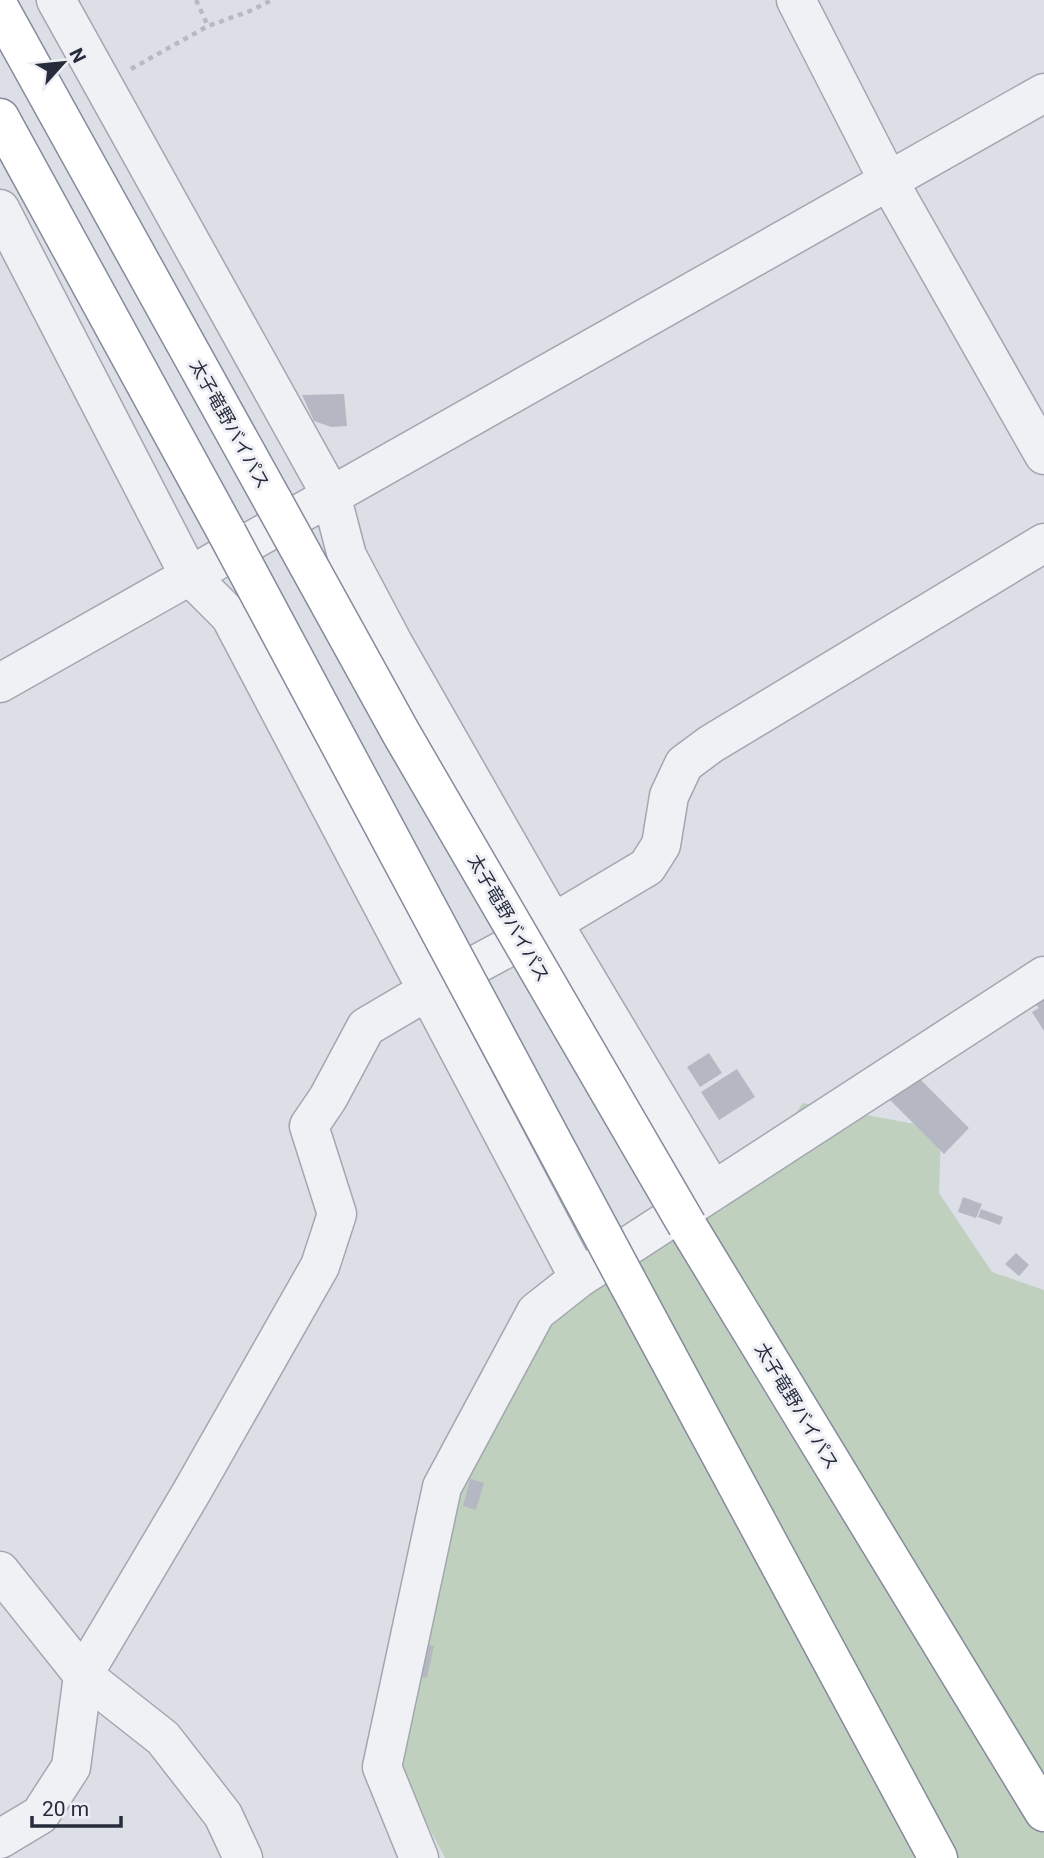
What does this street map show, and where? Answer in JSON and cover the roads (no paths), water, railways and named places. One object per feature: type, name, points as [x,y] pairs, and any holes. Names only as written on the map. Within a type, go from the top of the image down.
[{"type":"highway","name":"太子竜野バイパス","points":[[0,9],[401,733],[687,1225],[1044,1812]]},
{"type":"highway","points":[[5,128],[227,533],[938,1858]]},
{"type":"street","points":[[56,0],[331,495],[347,556],[393,643],[553,923],[713,1191]]},
{"type":"street","points":[[796,0],[888,180],[1044,456]]},
{"type":"street","points":[[0,683],[1044,93]]},
{"type":"street","points":[[0,209],[189,575],[230,615],[579,1278]]},
{"type":"street","points":[[0,1839],[40,1815],[71,1767],[83,1675],[191,1493],[320,1266],[337,1214],[309,1125],[328,1098],[366,1027],[553,923],[647,867],[661,845],[669,796],[684,764],[711,744],[1044,543]]},
{"type":"street","points":[[419,1858],[382,1767],[442,1487],[536,1312],[579,1278],[1044,976]]},
{"type":"street","points":[[0,1570],[83,1675],[163,1738],[223,1815],[243,1858]]}]
